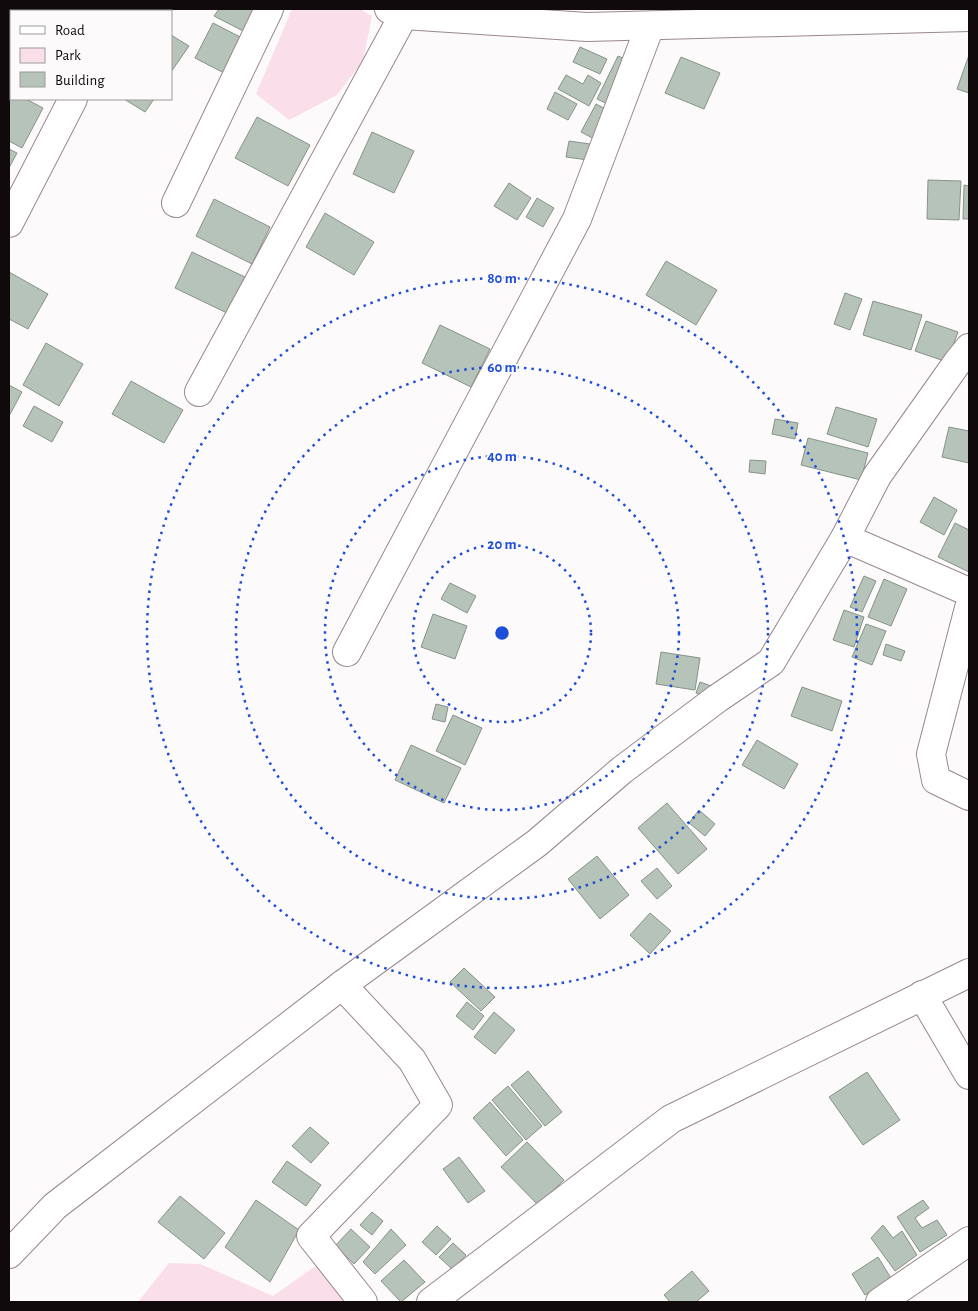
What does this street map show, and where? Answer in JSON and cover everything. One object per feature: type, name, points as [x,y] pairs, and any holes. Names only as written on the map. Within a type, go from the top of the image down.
[{"type":"street","points":[[176,203],[269,9]]},
{"type":"street","points":[[199,392],[400,11],[587,27],[969,17]]},
{"type":"street","points":[[347,652],[577,219],[650,26]]},
{"type":"street","points":[[9,223],[72,100]]},
{"type":"street","points":[[9,1254],[55,1206],[342,986],[537,843],[622,770],[718,698],[771,662],[845,538],[877,476],[969,348]]},
{"type":"street","points":[[845,538],[969,592]]},
{"type":"street","points":[[969,608],[932,754],[936,780],[969,796]]},
{"type":"street","points":[[431,1302],[671,1119],[969,973]]},
{"type":"street","points":[[342,986],[412,1060],[438,1105],[311,1236],[363,1302]]},
{"type":"street","points":[[922,995],[969,1075]]},
{"type":"street","points":[[880,1302],[969,1242]]},
{"type":"green space","points":[[292,9],[360,9],[372,16],[363,61],[337,95],[289,120],[256,94]]},
{"type":"green space","points":[[169,1263],[200,1264],[273,1296],[317,1265],[350,1302],[138,1302]]},
{"type":"building","points":[[219,9],[265,9],[251,35],[214,16]]},
{"type":"building","points":[[213,23],[246,40],[228,75],[195,58]]},
{"type":"building","points":[[172,36],[189,46],[172,71]]},
{"type":"building","points":[[580,47],[607,59],[600,74],[573,62]]},
{"type":"building","points":[[969,55],[969,93],[957,89]]},
{"type":"building","points":[[618,56],[634,63],[614,107],[597,99]]},
{"type":"building","points":[[681,57],[720,73],[704,109],[665,93]]},
{"type":"building","points":[[566,75],[583,84],[588,75],[601,83],[589,106],[558,89]]},
{"type":"building","points":[[9,90],[10,100],[28,100],[43,108],[22,148],[9,141]]},
{"type":"building","points":[[555,92],[577,104],[568,120],[547,109]]},
{"type":"building","points":[[126,100],[153,100],[145,112]]},
{"type":"building","points":[[596,104],[615,114],[600,142],[581,132]]},
{"type":"building","points":[[257,117],[310,145],[288,186],[235,158]]},
{"type":"building","points":[[372,132],[414,151],[394,193],[353,174]]},
{"type":"building","points":[[569,141],[590,144],[588,160],[566,157]]},
{"type":"building","points":[[9,149],[17,153],[9,168]]},
{"type":"building","points":[[928,180],[961,181],[959,220],[927,219]]},
{"type":"building","points":[[509,183],[531,198],[517,220],[494,206]]},
{"type":"building","points":[[964,185],[969,186],[969,219],[963,219]]},
{"type":"building","points":[[537,198],[554,208],[543,227],[526,217]]},
{"type":"building","points":[[214,199],[270,227],[252,264],[196,236]]},
{"type":"building","points":[[325,213],[374,242],[354,275],[306,247]]},
{"type":"building","points":[[192,252],[245,277],[227,313],[175,288]]},
{"type":"building","points":[[666,261],[717,290],[696,325],[646,295]]},
{"type":"building","points":[[9,272],[48,294],[28,329],[9,319]]},
{"type":"building","points":[[845,293],[862,299],[850,330],[834,324]]},
{"type":"building","points":[[873,301],[922,315],[911,350],[863,335]]},
{"type":"building","points":[[926,321],[958,332],[947,362],[915,351]]},
{"type":"building","points":[[440,325],[490,349],[471,387],[422,363]]},
{"type":"building","points":[[46,343],[83,364],[59,406],[23,385]]},
{"type":"building","points":[[131,381],[183,410],[164,443],[112,414]]},
{"type":"building","points":[[9,385],[22,392],[9,416]]},
{"type":"building","points":[[34,406],[63,422],[52,442],[23,426]]},
{"type":"building","points":[[836,407],[877,419],[868,447],[827,434]]},
{"type":"building","points":[[775,419],[798,423],[795,439],[772,434]]},
{"type":"building","points":[[949,427],[969,431],[969,463],[942,457]]},
{"type":"building","points":[[808,438],[868,453],[861,480],[801,465]]},
{"type":"building","points":[[750,460],[766,461],[765,474],[749,472]]},
{"type":"building","points":[[934,497],[957,510],[944,535],[920,522]]},
{"type":"building","points":[[955,523],[969,530],[969,572],[938,557]]},
{"type":"building","points":[[864,576],[876,581],[862,612],[850,607]]},
{"type":"building","points":[[884,579],[907,589],[891,626],[868,617]]},
{"type":"building","points":[[450,583],[476,596],[467,613],[441,599]]},
{"type":"building","points":[[844,610],[864,617],[854,647],[833,640]]},
{"type":"building","points":[[433,614],[467,626],[455,659],[421,647]]},
{"type":"building","points":[[866,624],[886,631],[872,665],[852,657]]},
{"type":"building","points":[[886,644],[905,651],[901,661],[883,655]]},
{"type":"building","points":[[661,652],[700,658],[695,690],[656,684]]},
{"type":"building","points":[[700,682],[714,687],[710,698],[696,693]]},
{"type":"building","points":[[802,687],[842,701],[832,731],[791,716]]},
{"type":"building","points":[[436,704],[448,707],[445,722],[432,719]]},
{"type":"building","points":[[453,715],[482,728],[465,765],[436,751]]},
{"type":"building","points":[[757,740],[798,764],[784,789],[742,765]]},
{"type":"building","points":[[411,745],[461,768],[444,803],[395,780]]},
{"type":"building","points":[[667,803],[707,849],[678,874],[638,828]]},
{"type":"building","points":[[699,810],[715,824],[705,836],[689,823]]},
{"type":"building","points":[[597,856],[629,895],[600,919],[568,879]]},
{"type":"building","points":[[657,868],[672,886],[657,899],[641,881]]},
{"type":"building","points":[[650,913],[671,931],[650,954],[630,935]]},
{"type":"building","points":[[464,968],[495,997],[481,1011],[450,982]]},
{"type":"building","points":[[467,1002],[484,1016],[473,1030],[456,1016]]},
{"type":"building","points":[[494,1012],[515,1030],[495,1054],[474,1037]]},
{"type":"building","points":[[528,1071],[562,1112],[545,1126],[511,1085]]},
{"type":"building","points":[[867,1072],[900,1120],[863,1145],[829,1097]]},
{"type":"building","points":[[508,1086],[542,1126],[526,1140],[492,1100]]},
{"type":"building","points":[[490,1102],[523,1140],[506,1156],[473,1118]]},
{"type":"building","points":[[310,1127],[329,1143],[311,1163],[292,1146]]},
{"type":"building","points":[[527,1142],[564,1180],[538,1205],[501,1167]]},
{"type":"building","points":[[459,1157],[485,1191],[468,1203],[443,1169]]},
{"type":"building","points":[[287,1161],[321,1185],[306,1206],[272,1182]]},
{"type":"building","points":[[180,1196],[225,1233],[204,1259],[158,1222]]},
{"type":"building","points":[[256,1200],[299,1230],[270,1282],[225,1247]]},
{"type":"building","points":[[923,1200],[929,1208],[915,1218],[922,1228],[937,1220],[947,1235],[920,1252],[897,1217]]},
{"type":"building","points":[[372,1212],[383,1221],[372,1235],[360,1225]]},
{"type":"building","points":[[883,1225],[893,1238],[902,1231],[917,1255],[895,1271],[871,1238]]},
{"type":"building","points":[[437,1226],[451,1239],[436,1255],[422,1242]]},
{"type":"building","points":[[351,1229],[370,1247],[354,1264],[335,1246]]},
{"type":"building","points":[[391,1229],[406,1245],[375,1274],[363,1262]]},
{"type":"building","points":[[453,1243],[466,1255],[453,1270],[439,1257]]},
{"type":"building","points":[[878,1257],[891,1278],[865,1295],[852,1274]]},
{"type":"building","points":[[404,1260],[425,1282],[401,1302],[381,1281]]},
{"type":"building","points":[[692,1271],[709,1291],[696,1302],[670,1302],[664,1295]]}]
